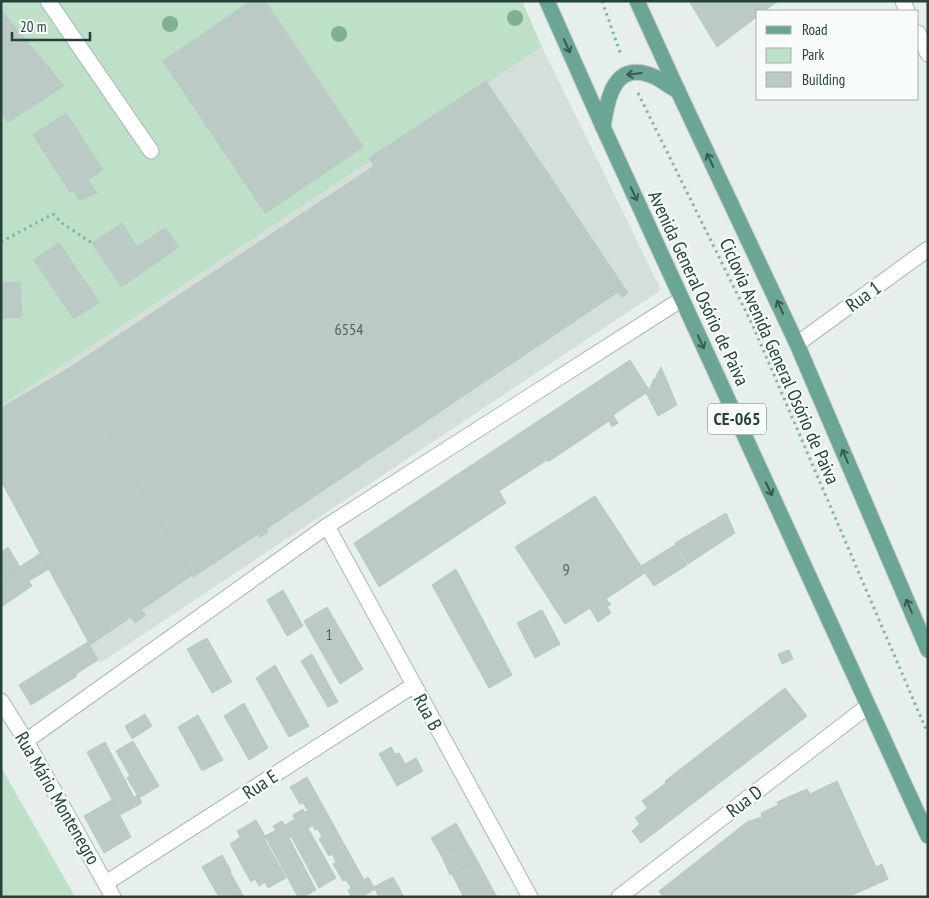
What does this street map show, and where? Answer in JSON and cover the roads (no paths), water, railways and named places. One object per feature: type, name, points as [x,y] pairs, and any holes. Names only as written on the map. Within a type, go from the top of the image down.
[{"type":"main road","name":"Avenida General Osório de Paiva","points":[[547,1],[928,836]]},
{"type":"main road","points":[[637,1],[797,344],[928,650]]},
{"type":"main road","points":[[603,127],[612,89],[620,77],[639,72],[655,77],[678,92]]},
{"type":"street","points":[[48,1],[151,152]]},
{"type":"street","points":[[919,35],[928,54]]},
{"type":"street","name":"Rua 1","points":[[797,344],[928,249]]},
{"type":"street","points":[[26,741],[327,526],[682,298]]},
{"type":"street","name":"Rua B","points":[[327,526],[530,897]]},
{"type":"street","name":"Rua E","points":[[110,890],[414,685]]},
{"type":"street","name":"Rua Mário Montenegro","points":[[1,701],[26,741],[110,890]]},
{"type":"street","name":"Rua D","points":[[619,897],[868,706]]}]
